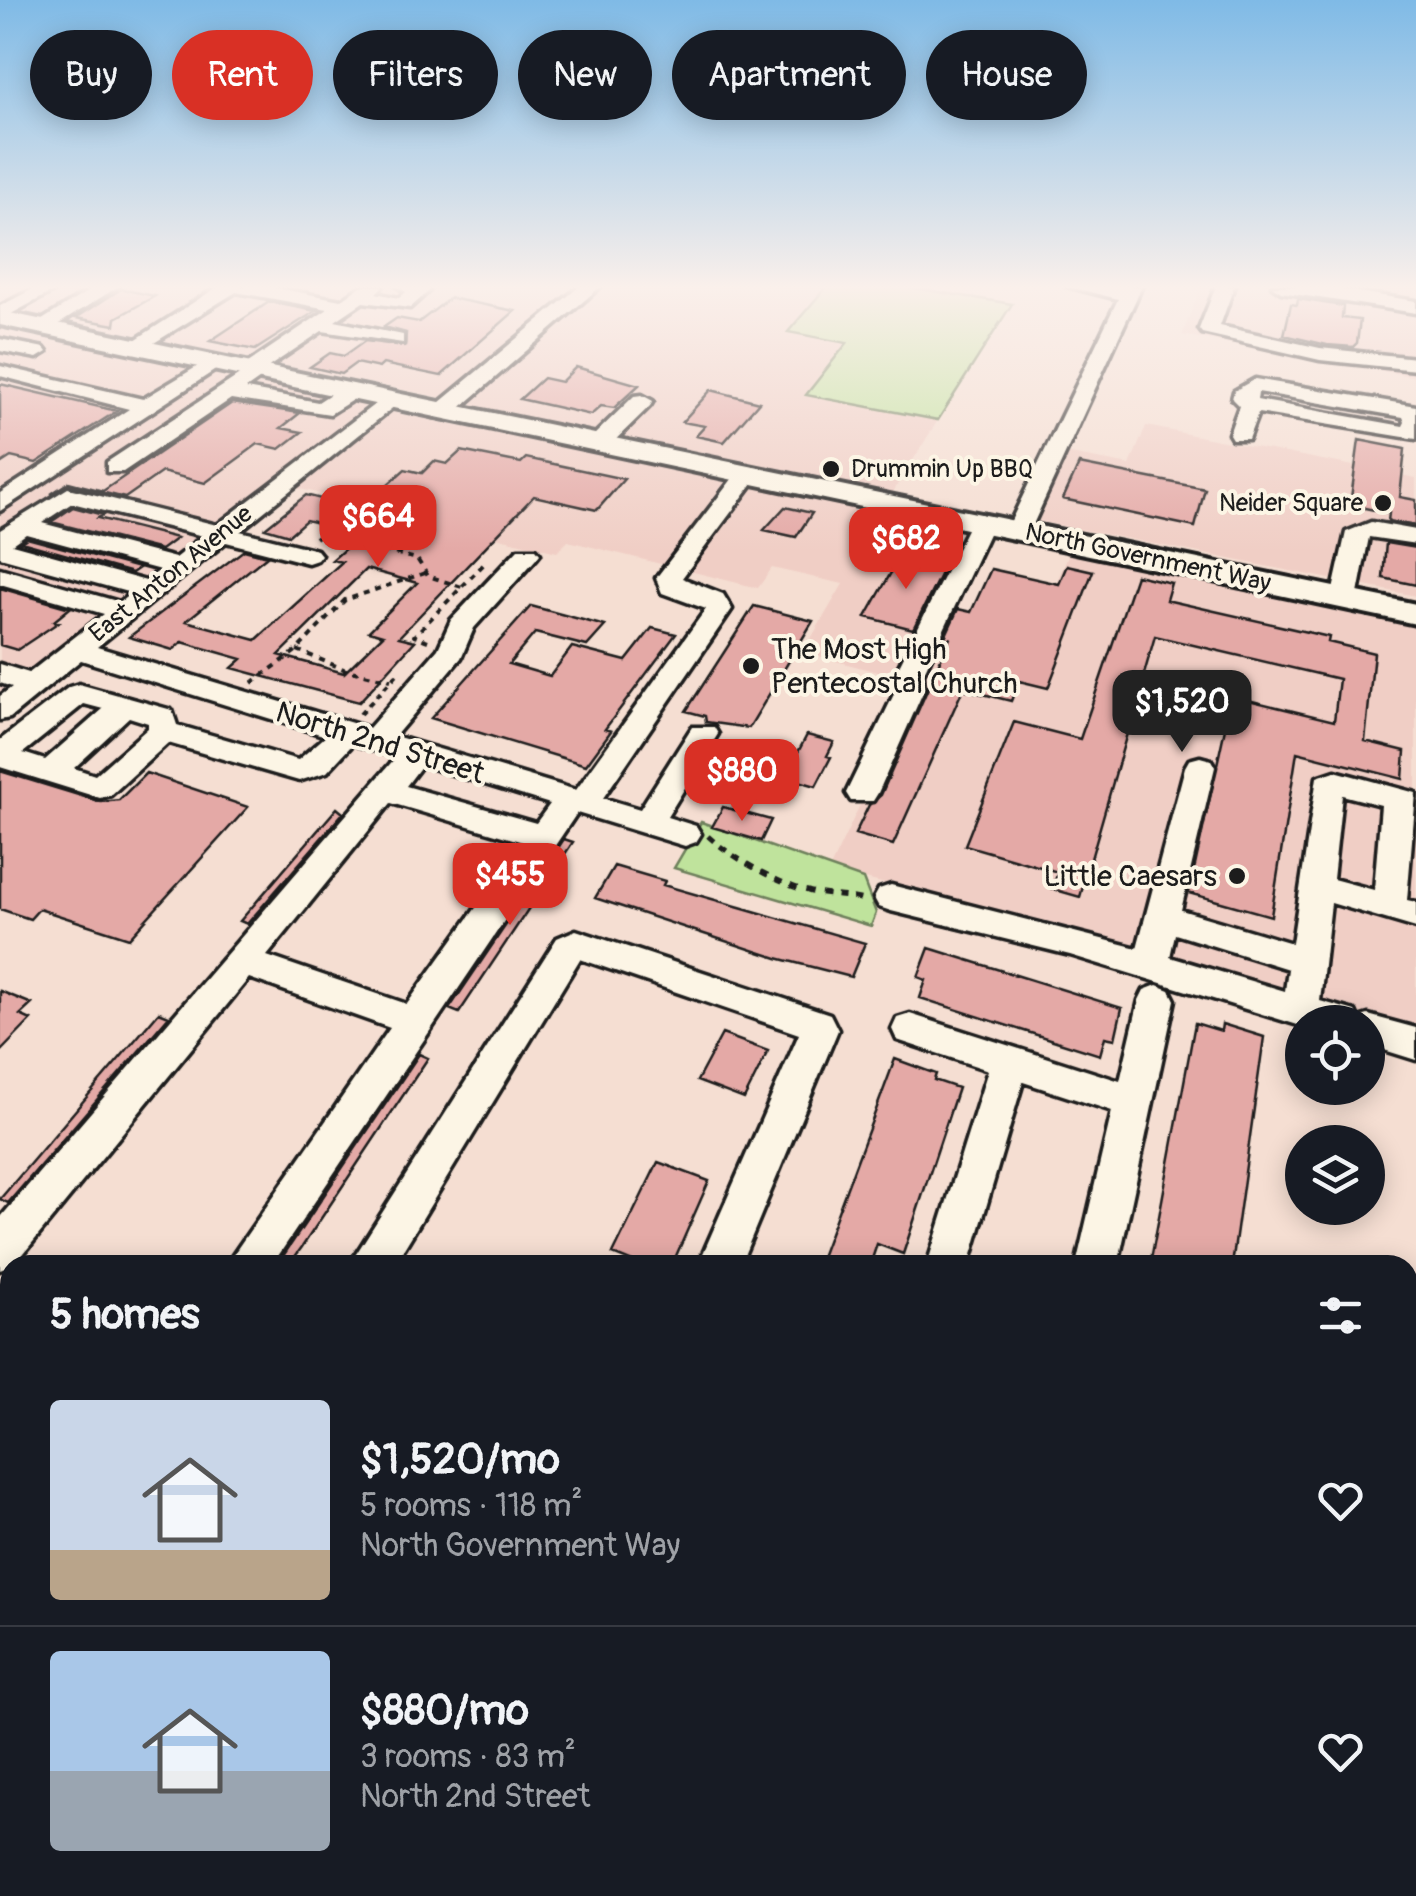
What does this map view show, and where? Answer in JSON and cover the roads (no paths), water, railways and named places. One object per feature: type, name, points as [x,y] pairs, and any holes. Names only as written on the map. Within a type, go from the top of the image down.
[{"type":"main road","name":"North Government Way","points":[[264,374],[1416,614]]},
{"type":"street","points":[[20,374],[148,406]]},
{"type":"street","points":[[0,504],[198,374]]},
{"type":"street","points":[[115,468],[249,374]]},
{"type":"street","points":[[442,412],[487,374]]},
{"type":"street","points":[[1018,531],[1091,374]]},
{"type":"street","points":[[1240,434],[1257,374]]},
{"type":"street","points":[[228,392],[322,409],[349,392]]},
{"type":"street","points":[[1252,395],[1412,412],[1415,423]]},
{"type":"street","name":"East Anton Avenue","points":[[0,711],[388,400]]},
{"type":"street","points":[[598,444],[642,400]]},
{"type":"street","points":[[254,1255],[543,837],[576,801],[719,609],[714,600],[670,587],[669,578],[746,475]]},
{"type":"street","points":[[0,541],[68,495],[308,550]]},
{"type":"street","points":[[862,793],[910,690],[909,674],[982,524]]},
{"type":"street","points":[[23,526],[180,567]]},
{"type":"street","points":[[1344,599],[1358,532],[1371,529],[1416,537]]},
{"type":"street","points":[[0,549],[151,590]]},
{"type":"street","points":[[163,731],[299,771],[316,766],[451,652],[461,626],[527,554]]},
{"type":"street","points":[[0,576],[124,611]]},
{"type":"street","name":"North 2nd Street","points":[[76,650],[359,731],[415,754],[685,834]]},
{"type":"street","points":[[0,673],[34,684]]},
{"type":"street","points":[[0,757],[75,694],[162,717],[163,731]]},
{"type":"street","points":[[50,773],[124,706]]},
{"type":"street","points":[[0,757],[104,785],[163,731]]},
{"type":"street","points":[[648,822],[704,734]]},
{"type":"street","points":[[0,1250],[415,754]]},
{"type":"street","points":[[1099,1255],[1134,1102],[1162,916],[1200,766]]},
{"type":"street","points":[[1302,1005],[1328,785],[1335,782],[1407,802],[1403,911],[1316,886]]},
{"type":"street","points":[[384,790],[543,837]]},
{"type":"street","points":[[891,898],[1153,983],[1285,1008]]},
{"type":"street","points":[[1162,916],[1307,961]]},
{"type":"street","points":[[376,1255],[568,948],[576,944],[816,1025],[819,1030],[724,1255]]},
{"type":"street","points":[[242,961],[412,1022]]},
{"type":"street","points":[[910,1029],[1134,1102]]},
{"type":"street","points":[[1385,1035],[1416,1044]]},
{"type":"street","points":[[951,1255],[1010,1061]]},
{"type":"place","name":"Drummin Up BBQ","points":[[831,469]]},
{"type":"place","name":"Neider Square","points":[[1383,503]]},
{"type":"place","name":"The Most High Pentecostal Church","points":[[751,666]]},
{"type":"place","name":"Little Caesars","points":[[1237,876]]}]
